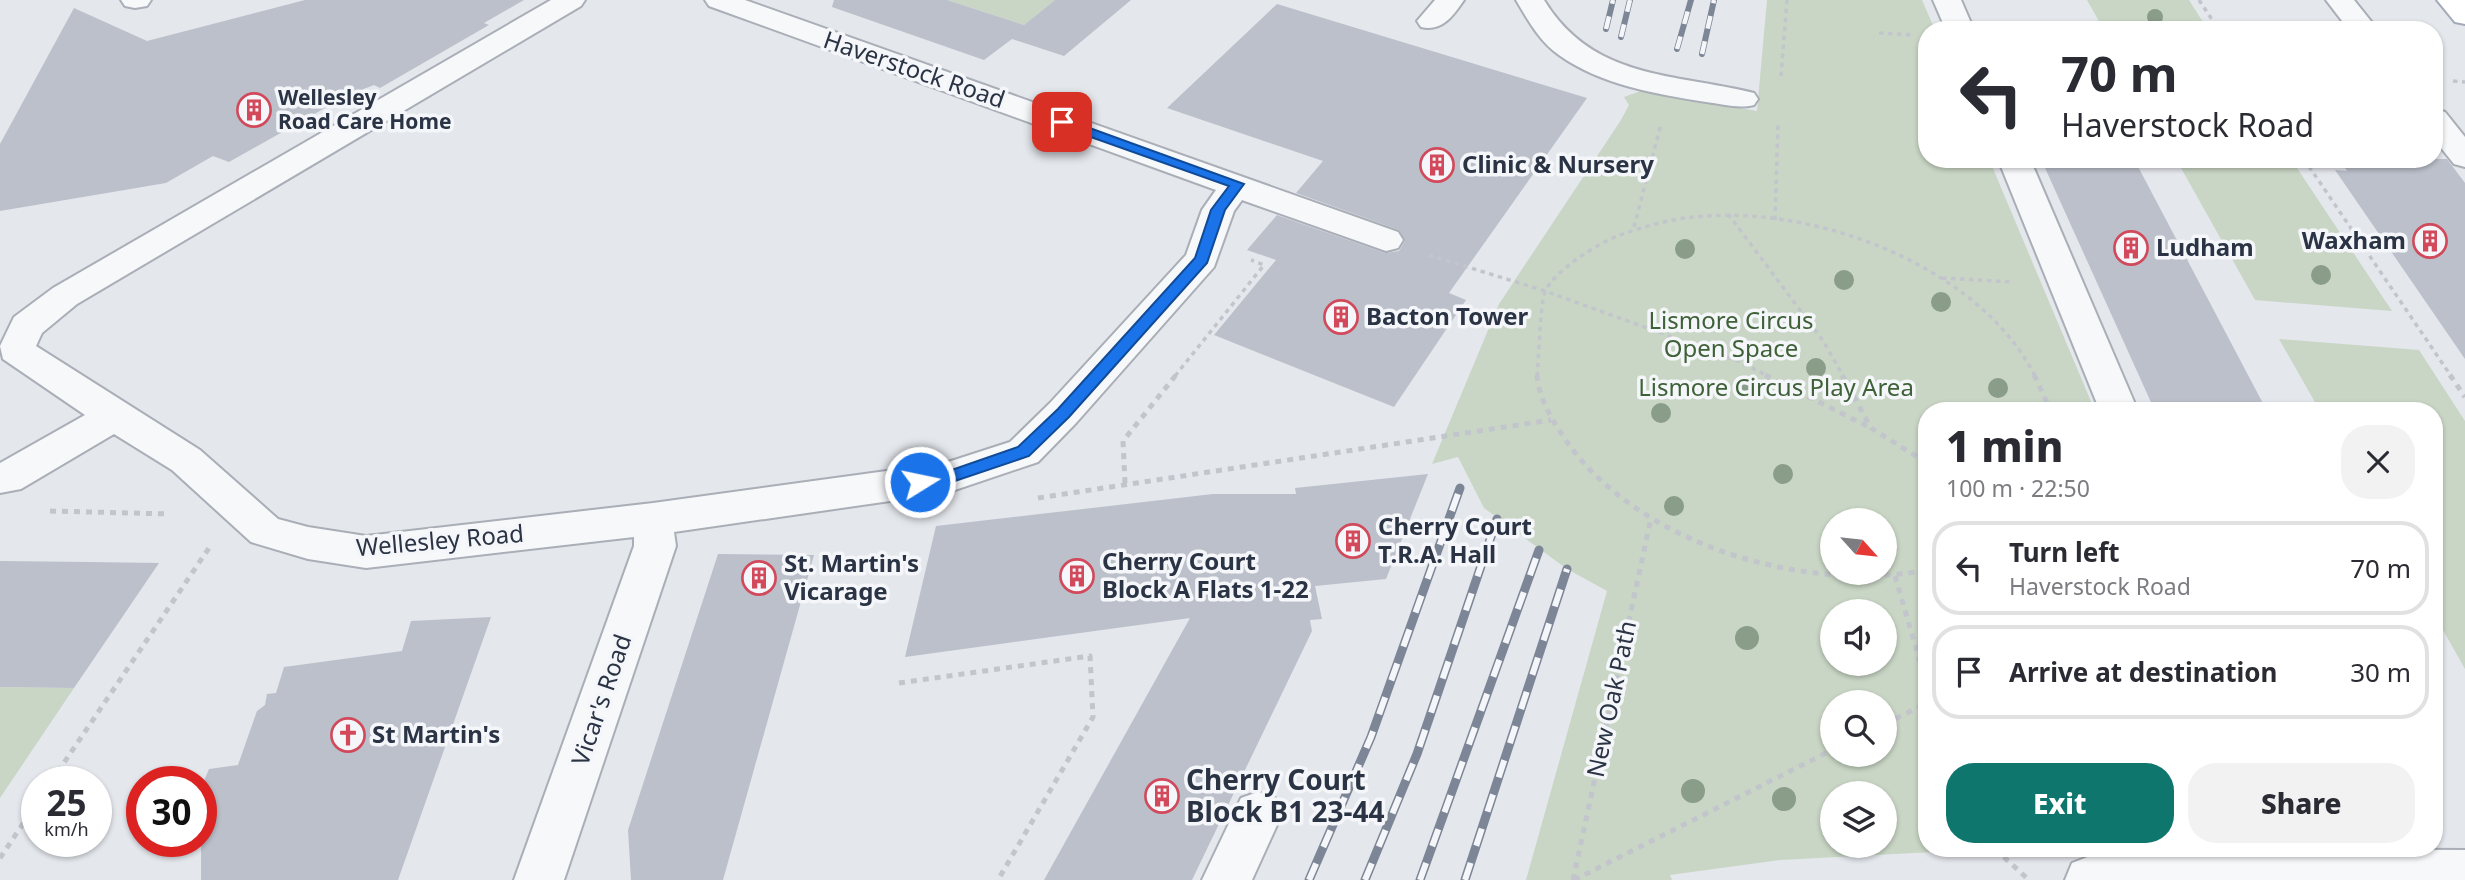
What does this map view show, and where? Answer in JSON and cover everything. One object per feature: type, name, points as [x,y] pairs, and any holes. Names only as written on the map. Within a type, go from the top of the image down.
[{"type":"main road","points":[[2451,0],[2465,16]]},
{"type":"street","name":"Wellesley Road","points":[[571,0],[65,296],[27,326],[19,337],[16,350],[114,416],[186,460],[265,531],[342,550],[366,552],[653,519],[946,478],[1024,452],[1063,413],[1205,252],[1218,210],[1237,184]]},
{"type":"street","name":"Haverstock Road","points":[[719,0],[1237,184],[1386,240]]},
{"type":"street","points":[[1431,21],[1450,0]]},
{"type":"street","points":[[1530,0],[1553,35],[1589,62],[1627,77],[1743,99]]},
{"type":"street","points":[[1947,0],[1956,21]]},
{"type":"street","points":[[2340,0],[2357,21]]},
{"type":"street","points":[[2443,129],[2465,157]]},
{"type":"street","points":[[2018,168],[2115,402]]},
{"type":"street","points":[[0,478],[7,478],[114,416]]},
{"type":"street","name":"Vicar's Road","points":[[539,880],[654,546],[653,519]]},
{"type":"street","points":[[1227,880],[1258,814]]},
{"type":"street","points":[[2090,880],[2269,861],[2465,874]]},
{"type":"path","points":[[2199,0],[2213,21]]},
{"type":"path","points":[[1879,33],[1918,35]]},
{"type":"path","points":[[1634,228],[1671,86]]},
{"type":"path","points":[[2310,168],[2465,397]]},
{"type":"path","points":[[1728,214],[1824,342],[1871,428]]},
{"type":"path","points":[[1820,573],[1798,572],[1710,548],[1651,518],[1586,467],[1551,420],[1537,378],[1545,290],[1584,253],[1634,228],[1666,220],[1728,214],[1828,229],[1899,254],[1942,278],[1973,302],[2010,336],[2032,367],[2047,402]]},
{"type":"path","points":[[1386,240],[1489,275],[1545,290],[1738,361],[1871,428],[1918,457]]},
{"type":"path","points":[[1125,484],[1123,441],[1264,265],[1205,252]]},
{"type":"path","points":[[1942,278],[2066,285]]},
{"type":"path","points":[[1037,498],[1551,420]]},
{"type":"path","points":[[41,511],[176,515]]},
{"type":"path","name":"New Oak Path","points":[[1573,880],[1651,518]]},
{"type":"path","points":[[62,766],[225,524],[265,531]]},
{"type":"path","points":[[1897,576],[1918,572]]},
{"type":"path","points":[[1897,583],[1918,655]]},
{"type":"path","points":[[899,683],[1090,656],[1093,717],[998,880]]},
{"type":"path","points":[[1897,718],[1918,708]]},
{"type":"path","points":[[1573,880],[1820,756]]},
{"type":"path","points":[[0,858],[21,827]]},
{"type":"path","points":[[2004,857],[2029,880]]},
{"type":"green space","points":[[947,0],[1055,0],[1024,25]]},
{"type":"green space","name":"Lismore Circus Open Space","points":[[1767,0],[1922,0],[1931,21],[1918,21],[1918,168],[1993,168],[2091,402],[1918,402],[1918,853],[1897,854],[1897,781],[1820,781],[1820,858],[1780,860],[1670,875],[1672,880],[1526,880],[1607,591],[1567,569],[1484,508],[1458,457],[1432,464],[1499,304],[1621,120],[1629,105],[1624,97],[1641,91],[1757,111]]},
{"type":"green space","points":[[2087,0],[2189,0],[2202,21],[2099,21]]},
{"type":"green space","points":[[2181,168],[2297,168],[2392,311],[2255,300]]},
{"type":"green space","points":[[2279,339],[2419,350],[2465,421],[2465,669],[2443,630],[2443,402],[2315,402]]},
{"type":"green space","points":[[0,687],[74,688],[21,766],[0,798]]},
{"type":"building","name":"Wellesley Road Care Home","points":[[305,0],[524,0],[484,23],[489,25],[380,88],[374,85],[348,95],[229,162],[213,156],[166,183],[0,211],[0,144],[74,8],[147,41]]},
{"type":"building","points":[[834,0],[947,0],[1024,25],[1055,0],[1131,0],[1064,56],[1012,39],[984,60],[832,7]]},
{"type":"building","points":[[1277,4],[1587,98],[1449,293],[1466,300],[1394,407],[1214,335],[1276,260],[1247,250],[1277,215],[1385,253],[1399,251],[1405,241],[1399,230],[1296,193],[1323,161],[1167,108]]},
{"type":"building","name":"Waxham","points":[[2443,159],[2447,159],[2465,183],[2465,359],[2335,170],[2347,171],[2345,168],[2443,168]]},
{"type":"building","name":"Ludham","points":[[2045,168],[2139,168],[2262,402],[2151,402]]},
{"type":"building","points":[[1428,474],[1386,579],[1315,586],[1322,619],[1310,620],[1312,631],[1192,880],[1044,880],[1190,618],[905,657],[936,526],[1213,494],[1296,494],[1295,488]]},
{"type":"building","points":[[718,554],[814,555],[723,880],[631,880],[628,830]]},
{"type":"building","points":[[0,561],[159,563],[74,688],[0,687]]},
{"type":"building","name":"St Martin's","points":[[491,617],[398,880],[201,880],[201,857],[217,857],[217,768],[238,765],[257,711],[265,705],[267,694],[276,693],[284,667],[402,651],[411,621]]},
{"type":"railway","points":[[1606,29],[1613,0]]},
{"type":"railway","points":[[1621,37],[1630,0]]},
{"type":"railway","points":[[1677,49],[1691,0]]},
{"type":"railway","points":[[1702,54],[1714,0]]},
{"type":"railway","points":[[1309,880],[1371,737],[1460,488]]},
{"type":"railway","points":[[1365,880],[1417,754],[1497,519]]},
{"type":"railway","points":[[1420,880],[1539,550]]},
{"type":"railway","points":[[1465,880],[1567,569]]},
{"type":"place","name":"Wellesley Road Care Home","points":[[254,110]]},
{"type":"place","name":"Clinic & Nursery","points":[[1437,165]]},
{"type":"place","name":"Waxham","points":[[2430,241]]},
{"type":"place","name":"Ludham","points":[[2131,248]]},
{"type":"place","name":"Bacton Tower","points":[[1341,317]]},
{"type":"place","name":"Cherry Court T.R.A. Hall","points":[[1353,541]]},
{"type":"place","name":"Cherry Court Block A Flats 1-22","points":[[1077,576]]},
{"type":"place","name":"St. Martin's Vicarage","points":[[759,578]]},
{"type":"place","name":"St Martin's","points":[[348,735]]},
{"type":"place","name":"Cherry Court Block B1 23-44","points":[[1162,796]]},
{"type":"route","points":[[920,482],[946,478],[1024,452],[1063,413],[1202,259],[1211,239],[1218,210],[1237,184],[1062,122]]},
{"type":"park label","name":"Lismore Circus Play Area","points":[[1776,388]]}]
